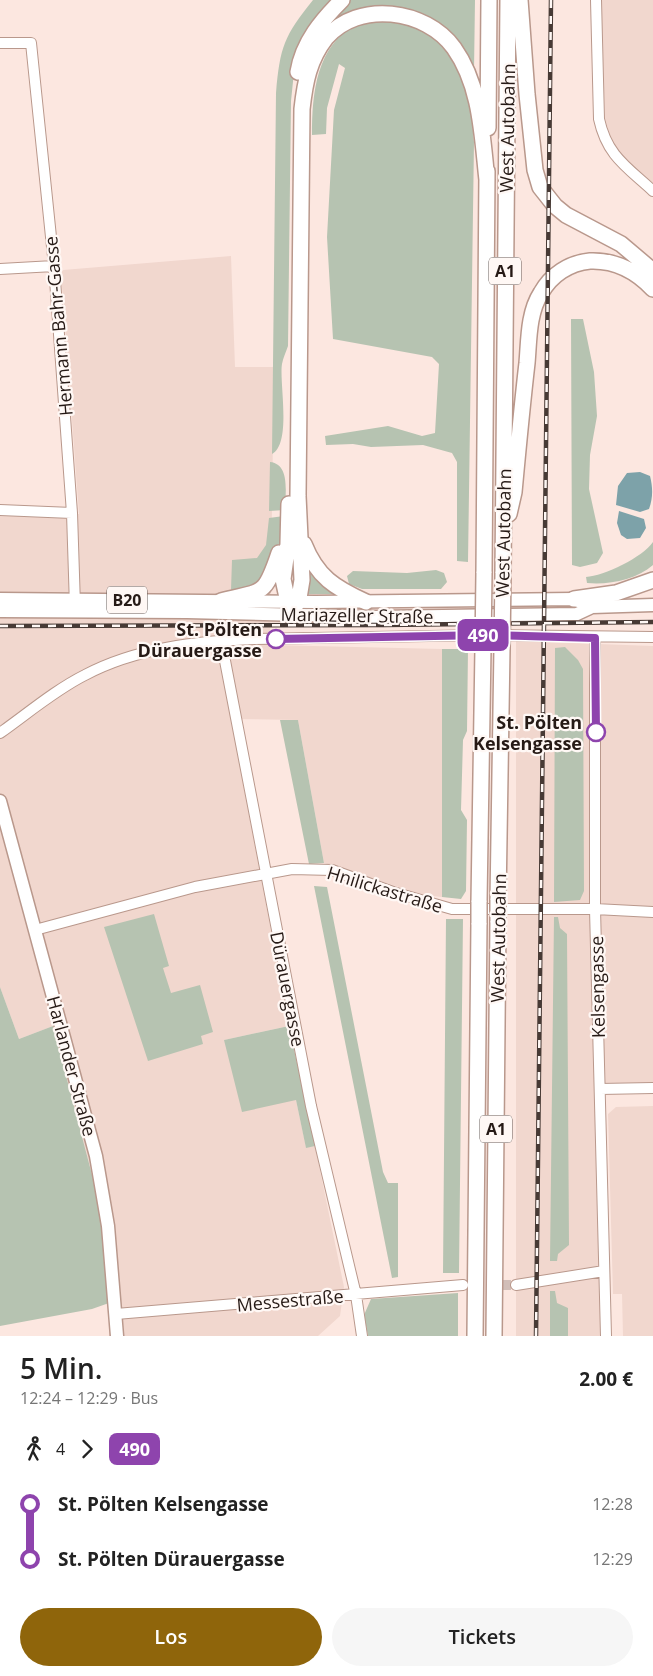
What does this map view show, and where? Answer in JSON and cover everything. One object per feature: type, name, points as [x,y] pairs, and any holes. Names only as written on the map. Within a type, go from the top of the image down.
[{"type":"highway","points":[[292,607],[302,580],[293,531],[291,392],[294,99],[299,65],[312,35],[326,16],[342,0]]},
{"type":"highway","name":"West Autobahn","points":[[475,1336],[489,0]]},
{"type":"highway","name":"West Autobahn","points":[[494,1336],[508,0]]},
{"type":"highway","points":[[520,0],[535,170],[540,187],[555,206],[566,215],[621,244],[653,271]]},
{"type":"highway","points":[[221,601],[255,594],[266,585],[293,531],[302,109],[308,67],[327,36],[342,23],[358,15],[388,12],[415,16],[445,38],[465,66],[472,81],[481,130],[487,180]]},
{"type":"highway","points":[[503,542],[514,492],[531,326],[540,294],[547,284],[566,268],[583,262],[599,261],[612,262],[630,270],[641,277],[653,290]]},
{"type":"highway","points":[[293,531],[321,574],[345,592],[366,602]]},
{"type":"highway","points":[[574,599],[616,593],[653,580]]},
{"type":"main road","name":"Mariazeller Straße","points":[[0,599],[75,605],[292,607],[366,602],[574,599],[592,607]]},
{"type":"main road","name":"Mariazeller Straße","points":[[0,611],[75,605],[221,601],[377,617],[577,614],[592,607],[653,605]]},
{"type":"main road","name":"Harlander Straße","points":[[0,801],[96,1156],[108,1226],[117,1336]]},
{"type":"street","points":[[596,0],[599,119],[602,133],[614,155],[653,191]]},
{"type":"street","name":"Hermann Bahr-Gasse","points":[[0,43],[30,42],[54,266],[72,513],[75,605]]},
{"type":"street","points":[[0,269],[54,266]]},
{"type":"street","points":[[0,510],[72,513]]},
{"type":"street","points":[[0,733],[83,675],[107,664],[171,647],[221,640],[487,635],[595,638],[653,637]]},
{"type":"street","name":"Kelsengasse","points":[[595,638],[595,909],[606,1336]]},
{"type":"street","name":"Dürauergasse","points":[[221,640],[264,873],[311,1106],[356,1295],[362,1336]]},
{"type":"street","name":"Hnilickastraße","points":[[34,930],[195,886],[292,869],[332,870],[393,892],[452,909],[595,909],[653,912]]},
{"type":"street","points":[[600,1089],[653,1088]]},
{"type":"street","points":[[516,1285],[604,1271]]},
{"type":"street","name":"Messestraße","points":[[116,1314],[463,1286]]},
{"type":"shaded area","points":[[601,0],[653,0],[653,185],[620,155],[611,140],[605,118]]},
{"type":"shaded area","points":[[231,256],[235,367],[274,367],[270,645],[442,649],[442,897],[424,895],[324,863],[298,720],[231,719],[289,1026],[224,1040],[296,1100],[306,1147],[315,1146],[344,1287],[340,1316],[318,1336],[109,1336],[109,1303],[96,1190],[53,1026],[19,1039],[0,987],[0,515],[79,514],[61,273],[63,270]]},
{"type":"shaded area","points":[[516,641],[653,646],[653,1086],[600,1087],[602,1336],[516,1336]]},
{"type":"shaded area","points":[[653,1106],[653,1336],[623,1336],[622,1294],[613,1294],[608,1114],[616,1107]]},
{"type":"green space","points":[[313,0],[336,0],[294,72],[291,101],[288,346],[282,364],[282,438],[278,448],[272,454],[276,93],[279,64],[285,43],[296,23]]},
{"type":"green space","points":[[346,0],[475,0],[474,71],[438,25],[429,18],[407,8],[382,6],[358,10],[343,16],[316,36]]},
{"type":"green space","points":[[395,19],[434,36],[451,57],[464,84],[471,109],[474,142],[468,562],[457,561],[457,462],[452,453],[423,445],[371,447],[353,444],[326,445],[325,436],[388,426],[422,436],[435,433],[439,364],[432,357],[333,339],[327,237],[334,110],[345,68],[339,64],[327,108],[326,134],[312,135],[315,87],[319,72],[333,44],[343,33],[361,22]]},
{"type":"green space","points":[[571,319],[583,319],[594,372],[597,416],[590,455],[589,489],[603,553],[597,563],[580,567],[572,565]]},
{"type":"green space","points":[[270,462],[277,464],[284,474],[286,489],[285,510],[269,511]]},
{"type":"green space","points":[[284,516],[280,542],[265,581],[249,590],[231,590],[232,560],[257,558],[266,545],[269,518]]},
{"type":"green space","points":[[653,542],[653,565],[646,570],[630,578],[613,582],[587,583],[586,577],[603,573],[622,565],[641,554]]},
{"type":"green space","points":[[311,568],[339,594],[304,594],[306,573]]},
{"type":"green space","points":[[436,570],[444,573],[447,582],[441,589],[362,589],[349,584],[347,576],[353,571],[407,573]]},
{"type":"green space","points":[[565,647],[578,660],[583,669],[584,891],[580,900],[554,902],[555,648]]},
{"type":"green space","points":[[442,649],[468,649],[467,731],[463,740],[461,810],[467,820],[466,891],[461,899],[442,897]]},
{"type":"green space","points":[[280,720],[298,720],[324,863],[309,864]]},
{"type":"green space","points":[[314,886],[327,887],[383,1172],[388,1183],[398,1183],[398,1277],[392,1278]]},
{"type":"green space","points":[[154,914],[169,966],[163,968],[171,993],[200,985],[213,1032],[201,1036],[203,1044],[148,1061],[104,927]]},
{"type":"green space","points":[[554,917],[558,917],[560,928],[567,934],[569,1245],[558,1254],[557,1261],[550,1261]]},
{"type":"green space","points":[[446,919],[463,919],[459,1273],[443,1273]]},
{"type":"green space","points":[[0,987],[19,1039],[53,1026],[96,1190],[105,1235],[109,1303],[92,1309],[0,1326]]},
{"type":"green space","points":[[289,1026],[315,1146],[306,1148],[296,1100],[242,1112],[224,1040]]},
{"type":"green space","points":[[550,1291],[555,1291],[557,1303],[568,1308],[568,1336],[550,1336]]},
{"type":"green space","points":[[458,1293],[458,1336],[368,1336],[364,1315],[371,1299]]},
{"type":"water","points":[[640,472],[650,476],[652,493],[649,509],[640,512],[616,505],[618,486],[627,473]]},
{"type":"water","points":[[619,511],[644,519],[646,528],[640,538],[627,539],[621,535],[617,523]]},
{"type":"tunnel","points":[[471,1285],[516,1285]]},
{"type":"railway","points":[[536,1336],[551,0]]},
{"type":"railway","points":[[0,626],[653,622]]},
{"type":"bus line","name":"490","points":[[276,639],[487,635],[595,638],[596,732]]},
{"type":"place","name":"St. Pölten Dürauergasse","points":[[276,639]]},
{"type":"place","name":"St. Pölten Kelsengasse","points":[[596,732]]}]
